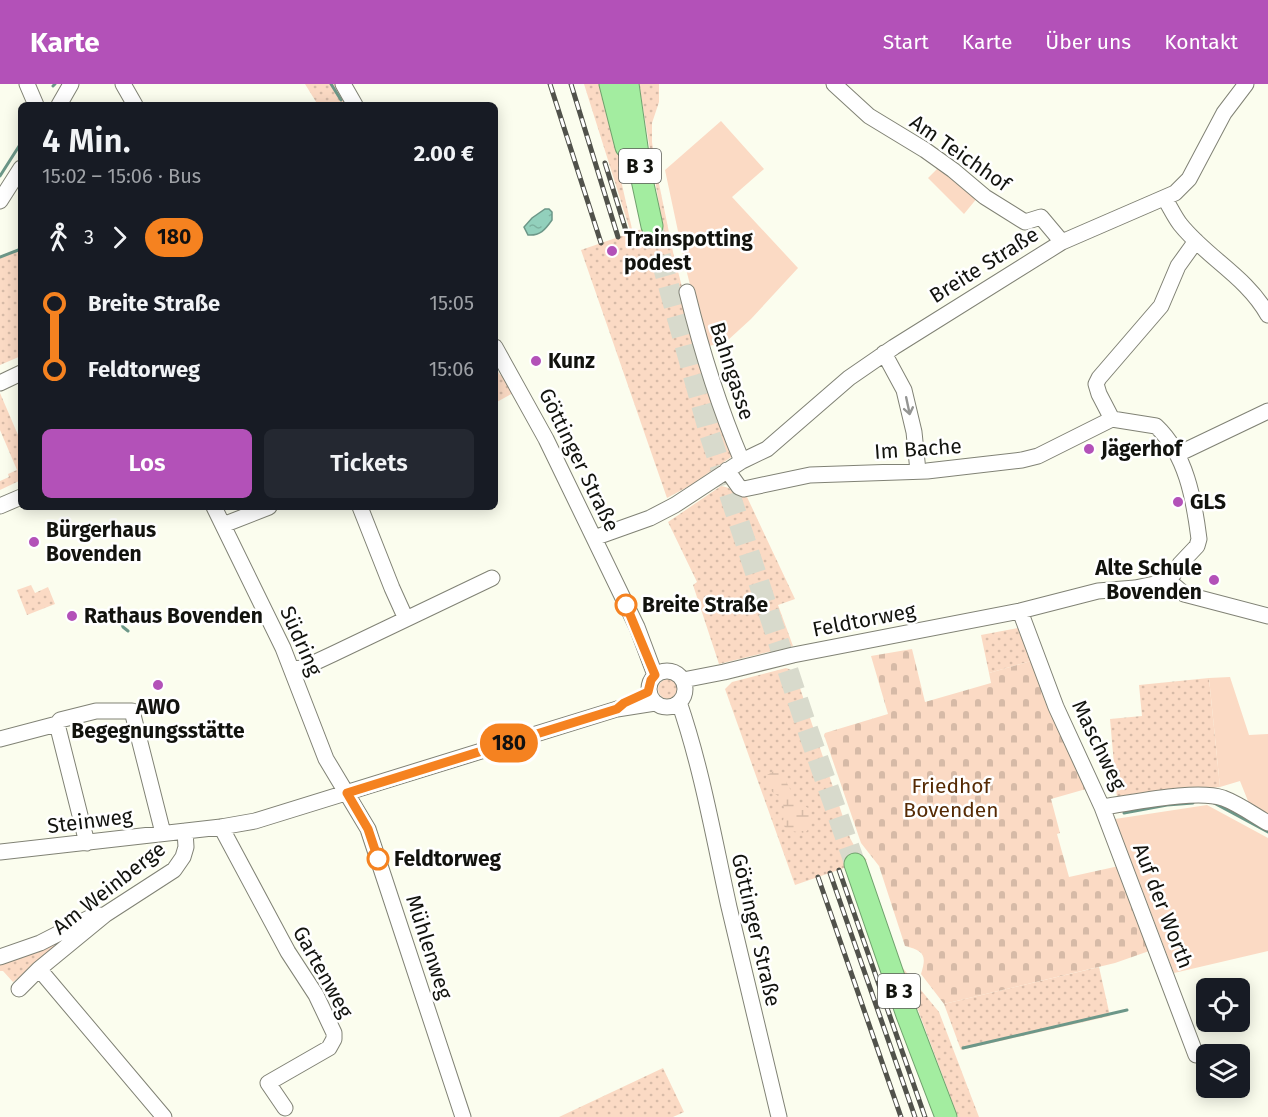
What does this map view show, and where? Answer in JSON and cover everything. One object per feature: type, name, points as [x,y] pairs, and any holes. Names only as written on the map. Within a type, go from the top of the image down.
[{"type":"highway","name":"B 3","points":[[610,84],[625,147],[650,221],[628,84]]},
{"type":"highway","name":"B 3","points":[[855,864],[903,1004],[946,1117]]},
{"type":"street","points":[[27,84],[35,102]]},
{"type":"street","points":[[61,102],[71,84]]},
{"type":"street","points":[[123,84],[133,102]]},
{"type":"street","points":[[343,84],[353,102]]},
{"type":"street","name":"Am Teichhof","points":[[834,84],[869,116],[925,150],[1008,212],[1025,222],[1041,217],[1062,242]]},
{"type":"street","name":"Breite Straße","points":[[594,538],[650,518],[675,505],[742,461],[767,449],[849,378],[1062,242],[1166,199],[1175,193],[1189,179],[1224,113],[1245,84]]},
{"type":"street","points":[[0,201],[18,173]]},
{"type":"street","points":[[1166,199],[1179,223],[1255,295],[1268,315]]},
{"type":"street","points":[[1196,241],[1178,266],[1161,306],[1096,384],[1112,418],[1148,423],[1161,431],[1178,454],[1189,488],[1199,539],[1197,546],[1180,564],[1169,581],[1184,594],[1268,616]]},
{"type":"street","name":"Bahngasse","points":[[687,292],[706,360],[742,461]]},
{"type":"street","name":"Göttinger Straße","points":[[498,352],[546,439],[659,673]]},
{"type":"street","points":[[884,354],[904,390],[914,432],[918,471]]},
{"type":"street","points":[[0,383],[18,374]]},
{"type":"street","points":[[1178,454],[1268,411]]},
{"type":"street","name":"Im Bache","points":[[728,470],[739,487],[744,489],[810,475],[918,471],[1029,459],[1112,418]]},
{"type":"street","points":[[0,506],[18,498]]},
{"type":"street","name":"Südring","points":[[216,510],[292,669],[326,759],[347,793]]},
{"type":"street","points":[[223,525],[261,510]]},
{"type":"street","points":[[361,510],[406,619]]},
{"type":"street","points":[[292,669],[313,663],[492,578]]},
{"type":"street","name":"Feldtorweg","points":[[185,831],[255,821],[617,709],[670,696],[718,674],[793,655],[1020,611],[1098,591],[1135,588],[1169,581]]},
{"type":"street","name":"Maschweg","points":[[1020,611],[1056,707],[1102,807],[1187,796],[1210,796],[1230,801],[1268,823]]},
{"type":"street","points":[[674,672],[670,696],[651,680],[659,673],[674,672]]},
{"type":"street","name":"Göttinger Straße","points":[[670,696],[694,752],[779,1117]]},
{"type":"street","points":[[0,740],[96,711],[132,711],[163,833]]},
{"type":"street","points":[[57,724],[87,843]]},
{"type":"street","name":"Mühlenweg","points":[[347,793],[368,829],[464,1117]]},
{"type":"street","name":"Auf der Worth","points":[[1102,807],[1196,1054]]},
{"type":"street","name":"Gartenweg","points":[[221,827],[288,952],[316,995],[334,1033],[329,1048],[268,1083],[285,1108]]},
{"type":"street","name":"Steinweg","points":[[0,852],[185,831]]},
{"type":"street","name":"Am Weinberge","points":[[19,989],[39,969],[106,914],[174,870],[183,857],[186,847],[185,831]]},
{"type":"street","points":[[0,957],[40,943],[93,916],[106,914]]},
{"type":"street","points":[[39,969],[164,1117]]},
{"type":"green space","points":[[305,84],[336,84],[345,102],[316,102]]},
{"type":"green space","points":[[584,84],[604,84],[620,153],[621,165],[618,167],[632,229],[630,230]]},
{"type":"green space","points":[[639,84],[659,84],[659,102],[652,123],[655,164],[673,252],[690,318],[734,455],[691,485],[667,498],[581,250],[662,222]]},
{"type":"green space","points":[[721,121],[764,169],[732,197],[798,268],[751,319],[727,341],[706,347],[686,269],[665,170]]},
{"type":"green space","points":[[942,167],[978,197],[964,214],[928,178]]},
{"type":"green space","points":[[18,249],[18,357],[0,365],[0,256]]},
{"type":"green space","points":[[498,372],[500,375],[507,376],[515,392],[498,401]]},
{"type":"green space","points":[[0,393],[18,435],[18,481],[0,490],[0,481],[17,470],[0,430]]},
{"type":"green space","points":[[721,486],[747,497],[795,599],[778,605],[793,646],[719,664],[693,585],[697,582],[668,522]]},
{"type":"green space","points":[[31,585],[35,593],[48,587],[55,604],[27,615],[17,590]]},
{"type":"green space","points":[[1018,628],[1031,661],[989,673],[981,635]]},
{"type":"green space","name":"Friedhof Bovenden","points":[[912,649],[925,702],[991,683],[989,673],[1031,661],[1086,789],[1051,799],[1060,833],[1057,834],[1069,877],[1119,866],[1152,950],[1115,963],[944,1004],[921,974],[924,958],[920,952],[905,946],[879,866],[861,843],[824,735],[888,714],[871,656]]},
{"type":"green space","points":[[786,668],[794,671],[850,838],[856,849],[867,860],[795,885],[725,689],[732,682]]},
{"type":"green space","points":[[1230,677],[1249,735],[1268,734],[1268,816],[1250,806],[1240,781],[1220,787],[1209,678]]},
{"type":"green space","points":[[1209,678],[1220,787],[1117,798],[1110,719],[1142,716],[1139,685]]},
{"type":"green space","points":[[668,679],[675,682],[678,689],[675,696],[668,699],[661,696],[658,689],[661,682]]},
{"type":"green space","points":[[774,771],[782,774],[796,800],[808,808],[811,822],[805,833],[787,829],[784,826],[784,806],[764,783],[767,775]]},
{"type":"green space","points":[[1207,805],[1268,838],[1268,951],[1174,973],[1115,819]]},
{"type":"green space","points":[[93,920],[13,982],[3,971],[0,971],[0,961]]},
{"type":"green space","points":[[902,967],[939,1012],[979,1117],[958,1117]]},
{"type":"green space","points":[[1099,967],[1110,1016],[961,1050],[944,1004]]},
{"type":"green space","points":[[663,1068],[684,1112],[673,1117],[559,1117]]},
{"type":"water","points":[[545,209],[552,212],[552,220],[542,232],[528,235],[524,227]]},
{"type":"waterway","points":[[331,84],[341,100]]},
{"type":"waterway","points":[[0,176],[18,148]]},
{"type":"waterway","points":[[0,257],[18,250]]},
{"type":"waterway","points":[[118,613],[123,627],[128,631]]},
{"type":"waterway","points":[[1124,813],[1193,803]]},
{"type":"waterway","points":[[1214,803],[1268,832]]},
{"type":"waterway","points":[[963,1048],[1127,1010]]},
{"type":"tunnel","points":[[652,226],[710,435],[805,722],[855,864]]},
{"type":"railway","points":[[550,84],[601,243]]},
{"type":"railway","points":[[571,84],[618,237]]},
{"type":"railway","points":[[605,163],[627,234]]},
{"type":"railway","points":[[839,870],[925,1117]]},
{"type":"railway","points":[[830,873],[915,1117]]},
{"type":"railway","points":[[818,877],[901,1117]]},
{"type":"bus line","name":"180","points":[[378,859],[368,829],[347,793],[617,709],[624,703],[648,692],[655,675],[626,605]]},
{"type":"place","name":"Trainspotting podest","points":[[612,251]]},
{"type":"place","name":"Kunz","points":[[536,361]]},
{"type":"place","name":"Jägerhof","points":[[1089,449]]},
{"type":"place","name":"GLS","points":[[1178,502]]},
{"type":"place","name":"Bürgerhaus Bovenden","points":[[34,542]]},
{"type":"place","name":"Alte Schule Bovenden","points":[[1214,580]]},
{"type":"place","name":"Breite Straße","points":[[626,605]]},
{"type":"place","name":"Rathaus Bovenden","points":[[72,616]]},
{"type":"place","name":"AWO Begegnungsstätte","points":[[158,685]]},
{"type":"place","name":"Feldtorweg","points":[[378,859]]}]
